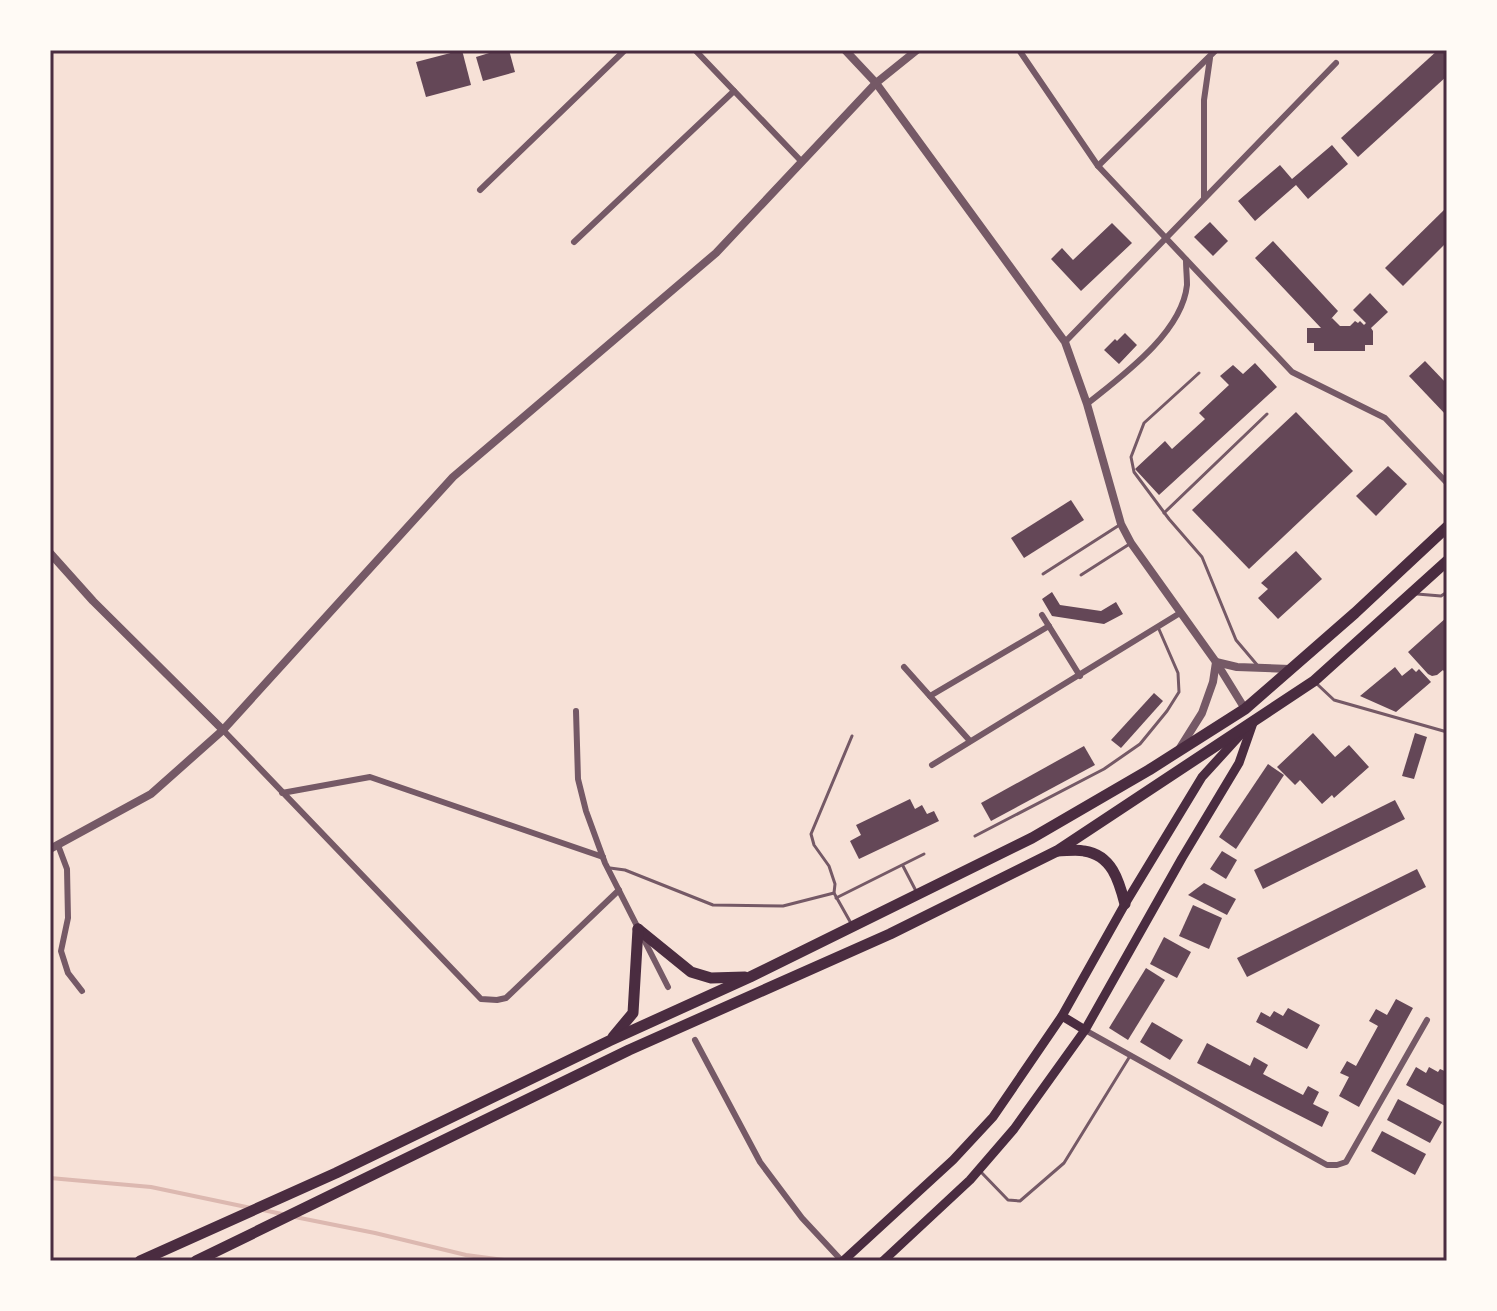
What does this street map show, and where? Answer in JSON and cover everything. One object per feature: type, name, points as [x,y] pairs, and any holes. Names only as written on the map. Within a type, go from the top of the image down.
[{"type":"highway","points":[[140,1261],[336,1173],[609,1041],[750,977],[1032,838],[1245,709],[1447,527]]},
{"type":"highway","points":[[196,1261],[629,1050],[890,934],[1057,851],[1314,681],[1447,561]]},
{"type":"highway","points":[[1245,709],[1254,720]]},
{"type":"highway","points":[[1057,851],[1084,850],[1098,855],[1111,865],[1120,882],[1125,904]]},
{"type":"highway","points":[[638,929],[691,972],[711,978],[750,977]]},
{"type":"highway","points":[[609,1041],[633,1013],[638,929]]},
{"type":"main road","points":[[843,1261],[953,1160],[993,1117],[1062,1016],[1202,777],[1254,720]]},
{"type":"main road","points":[[883,1261],[979,1170],[1014,1129],[1085,1030],[1239,763],[1254,720]]},
{"type":"main road","points":[[1062,1016],[1085,1030]]},
{"type":"street","points":[[480,190],[625,50]]},
{"type":"street","points":[[695,50],[802,162]]},
{"type":"street","points":[[845,50],[876,83],[1065,342],[1087,404],[1121,524],[1245,709]]},
{"type":"street","points":[[82,991],[68,973],[61,951],[68,918],[67,869],[54,847],[151,794],[223,730],[453,477],[716,253],[876,83],[917,50]]},
{"type":"street","points":[[1019,50],[1098,166],[1292,372],[1385,418],[1447,483]]},
{"type":"street","points":[[1098,166],[1213,53]]},
{"type":"street","points":[[1204,198],[1204,100],[1213,53]]},
{"type":"street","points":[[1065,342],[1336,63]]},
{"type":"street","points":[[574,242],[734,91]]},
{"type":"street","points":[[1087,404],[1139,362],[1176,318],[1187,287],[1186,260]]},
{"type":"street","points":[[50,553],[93,601],[223,730],[481,999],[506,998],[619,890]]},
{"type":"street","points":[[932,765],[1180,613]]},
{"type":"street","points":[[1042,615],[1080,676]]},
{"type":"street","points":[[930,696],[1049,626]]},
{"type":"street","points":[[1216,662],[1237,667],[1290,669]]},
{"type":"street","points":[[1177,752],[1202,713],[1213,682],[1216,662]]},
{"type":"street","points":[[904,667],[970,741]]},
{"type":"street","points":[[576,711],[578,779],[586,811],[608,868],[668,987]]},
{"type":"street","points":[[282,793],[370,777],[603,857]]},
{"type":"street","points":[[1085,1030],[1327,1165],[1337,1165],[1346,1162],[1427,1020]]},
{"type":"street","points":[[695,1040],[760,1162],[802,1218],[843,1261]]},
{"type":"lane","points":[[1199,373],[1144,423],[1131,457],[1134,472],[1202,557],[1236,640],[1260,669]]},
{"type":"lane","points":[[1164,513],[1267,414]]},
{"type":"lane","points":[[1043,574],[1121,524]]},
{"type":"lane","points":[[1081,575],[1131,543]]},
{"type":"lane","points":[[1413,594],[1441,596],[1447,592]]},
{"type":"lane","points":[[975,836],[1104,769],[1140,744],[1179,692],[1178,673],[1158,627]]},
{"type":"lane","points":[[1314,681],[1334,700],[1447,732]]},
{"type":"lane","points":[[852,736],[811,834],[814,845],[829,866],[835,896],[853,926]]},
{"type":"lane","points":[[608,868],[625,870],[713,905],[783,906],[835,896],[924,854]]},
{"type":"lane","points":[[902,865],[918,895]]},
{"type":"lane","points":[[979,1170],[1008,1200],[1020,1201],[1064,1163],[1130,1056]]},
{"type":"building","points":[[462,50],[471,85],[426,97],[416,62]]},
{"type":"building","points":[[509,50],[515,72],[483,81],[476,57]]},
{"type":"building","points":[[1438,50],[1447,50],[1447,76],[1358,157],[1341,138]]},
{"type":"building","points":[[1332,145],[1348,164],[1308,199],[1296,185],[1255,221],[1238,201],[1280,165],[1292,179]]},
{"type":"building","points":[[1447,207],[1447,242],[1403,286],[1385,268]]},
{"type":"building","points":[[1210,222],[1228,241],[1213,256],[1194,237]]},
{"type":"building","points":[[1112,223],[1132,243],[1081,291],[1051,259],[1062,248],[1073,260]]},
{"type":"building","points":[[1273,241],[1338,311],[1330,320],[1332,318],[1340,326],[1350,326],[1355,321],[1366,323],[1353,310],[1370,293],[1388,312],[1371,328],[1373,345],[1365,345],[1365,351],[1314,351],[1314,343],[1307,343],[1307,328],[1321,328],[1255,258]]},
{"type":"building","points":[[1125,333],[1137,345],[1119,364],[1104,350]]},
{"type":"building","points":[[1425,361],[1447,384],[1447,416],[1409,376]]},
{"type":"building","points":[[1255,363],[1277,387],[1159,495],[1135,469],[1165,441],[1172,449],[1205,419],[1199,413],[1229,385],[1220,376],[1233,365],[1243,374]]},
{"type":"building","points":[[1296,412],[1353,471],[1249,569],[1192,510]]},
{"type":"building","points":[[1388,466],[1407,484],[1376,516],[1356,496]]},
{"type":"building","points":[[1071,500],[1084,520],[1024,558],[1011,538]]},
{"type":"building","points":[[1296,551],[1322,579],[1278,619],[1258,598],[1268,589],[1261,583]]},
{"type":"building","points":[[1052,592],[1060,605],[1101,611],[1116,602],[1123,614],[1104,624],[1052,616],[1042,599]]},
{"type":"building","points":[[1447,617],[1447,675],[1443,670],[1432,676],[1408,652]]},
{"type":"building","points":[[1395,667],[1402,676],[1412,668],[1416,672],[1419,669],[1431,682],[1396,712],[1360,696]]},
{"type":"building","points":[[1154,693],[1163,701],[1121,748],[1111,740]]},
{"type":"building","points":[[1313,733],[1335,757],[1349,745],[1369,767],[1334,798],[1332,795],[1322,804],[1300,780],[1295,785],[1277,767]]},
{"type":"building","points":[[1415,733],[1427,737],[1414,779],[1402,776]]},
{"type":"building","points":[[1084,746],[1095,765],[991,821],[981,803]]},
{"type":"building","points":[[1268,764],[1284,775],[1236,849],[1219,837]]},
{"type":"building","points":[[910,799],[915,809],[922,805],[927,814],[934,811],[939,821],[859,859],[850,841],[861,835],[856,825]]},
{"type":"building","points":[[1395,800],[1405,819],[1263,889],[1254,870]]},
{"type":"building","points":[[1222,851],[1237,860],[1226,879],[1210,869]]},
{"type":"building","points":[[1417,869],[1426,887],[1247,977],[1237,958]]},
{"type":"building","points":[[1204,883],[1236,899],[1227,915],[1188,895]]},
{"type":"building","points":[[1193,905],[1222,918],[1209,949],[1179,936]]},
{"type":"building","points":[[1164,937],[1191,952],[1177,978],[1150,964]]},
{"type":"building","points":[[1146,968],[1165,980],[1128,1040],[1109,1028]]},
{"type":"building","points":[[1396,999],[1413,1008],[1359,1107],[1339,1096],[1349,1077],[1340,1073],[1347,1061],[1356,1066],[1378,1026],[1369,1021],[1376,1009],[1387,1015]]},
{"type":"building","points":[[1288,1008],[1320,1025],[1307,1049],[1256,1022],[1261,1012],[1270,1017],[1274,1011],[1283,1016]]},
{"type":"building","points":[[1152,1022],[1183,1040],[1170,1060],[1140,1042]]},
{"type":"building","points":[[1207,1043],[1250,1066],[1254,1057],[1268,1065],[1263,1074],[1303,1095],[1308,1086],[1319,1092],[1313,1104],[1329,1112],[1322,1127],[1197,1063]]},
{"type":"building","points":[[1416,1067],[1426,1073],[1429,1067],[1438,1072],[1440,1069],[1447,1072],[1445,1106],[1406,1085]]},
{"type":"building","points":[[1398,1099],[1442,1122],[1430,1143],[1387,1120]]},
{"type":"building","points":[[1382,1131],[1426,1154],[1415,1175],[1371,1151]]},
{"type":"waterway","points":[[50,1178],[151,1187],[251,1208]]},
{"type":"waterway","points":[[263,1210],[282,1214]]},
{"type":"waterway","points":[[295,1217],[466,1255],[512,1261]]}]
